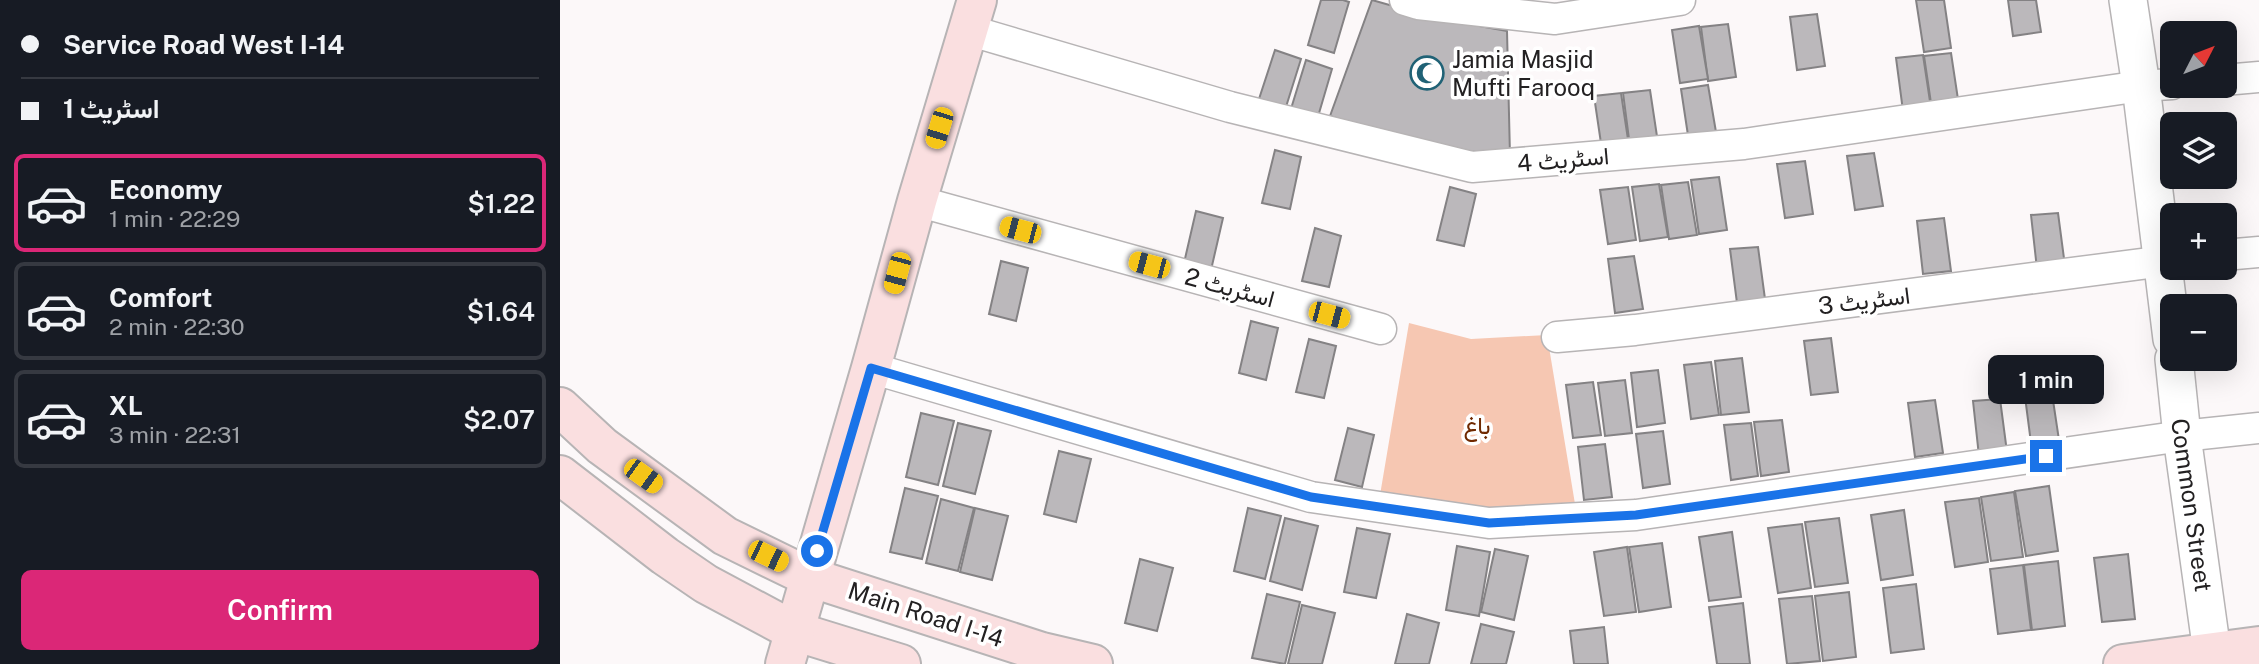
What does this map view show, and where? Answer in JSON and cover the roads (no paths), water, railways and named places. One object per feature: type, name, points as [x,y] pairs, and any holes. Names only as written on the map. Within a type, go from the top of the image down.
[{"type":"main road","points":[[790,648],[917,201],[973,15]]},
{"type":"main road","name":"Main Road I-14","points":[[560,407],[602,446],[725,536],[810,577],[1042,652],[1093,664]]},
{"type":"main road","points":[[560,475],[790,648],[901,664]]},
{"type":"main road","points":[[2123,664],[2238,653]]},
{"type":"street","points":[[1405,0],[1418,4],[1555,19],[1680,0]]},
{"type":"street","points":[[2128,0],[2156,85],[2164,203]]},
{"type":"street","name":"اسٹریٹ 4","points":[[973,15],[1230,107],[1472,167],[1744,144],[2156,85]]},
{"type":"street","points":[[2237,79],[2259,77]]},
{"type":"street","name":"اسٹریٹ 2","points":[[917,201],[1381,329]]},
{"type":"street","points":[[2237,254],[2259,252]]},
{"type":"street","name":"اسٹریٹ 3","points":[[1557,337],[1635,331],[2160,262]]},
{"type":"street","points":[[871,368],[1311,497],[1489,523],[1636,515],[2182,436],[2259,428]]},
{"type":"street","name":"Common Street","points":[[2175,371],[2182,436],[2238,653]]},
{"type":"place","name":"Jamia Masjid Mufti Farooq","points":[[1427,73]]},
{"type":"park label","name":"باغ","points":[[1477,425]]}]
